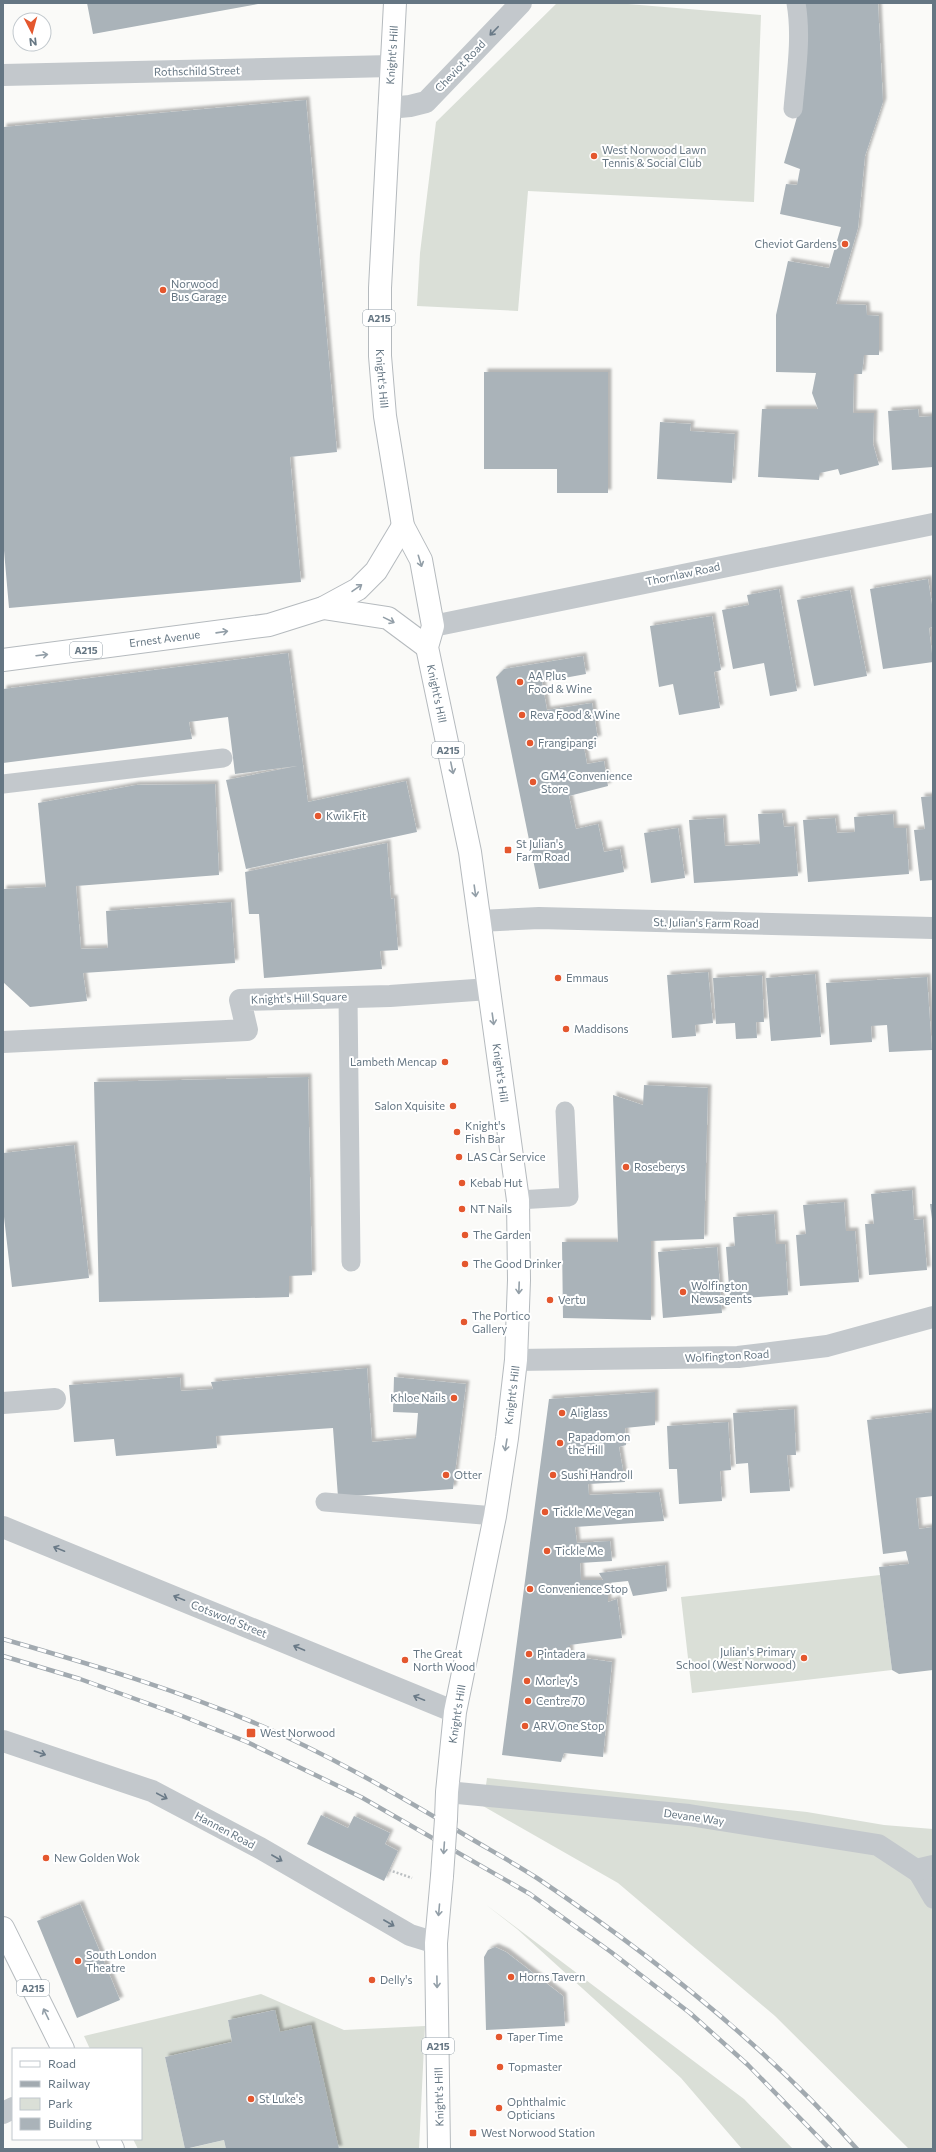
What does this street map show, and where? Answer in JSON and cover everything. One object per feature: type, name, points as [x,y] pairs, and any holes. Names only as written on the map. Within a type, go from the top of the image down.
[{"type":"main road","name":"Knight's Hill","points":[[395,3],[380,295],[380,356],[385,416],[403,526],[421,560],[433,626],[427,647],[470,852],[518,1200],[520,1280],[516,1360],[495,1516],[455,1712],[447,1792],[436,1943],[439,2149]]},
{"type":"main road","name":"Ernest Avenue","points":[[3,660],[269,625],[323,608],[358,589],[376,572],[403,526]]},
{"type":"main road","name":"Ernest Avenue","points":[[323,608],[388,618],[427,647]]},
{"type":"main road","name":"A215","points":[[3,1928],[63,2048]]},
{"type":"main road","points":[[108,2140],[113,2149]]},
{"type":"street","name":"Cheviot Road","points":[[389,108],[410,106],[426,102],[521,3]]},
{"type":"street","name":"Rothschild Street","points":[[3,75],[391,66]]},
{"type":"street","name":"Thornlaw Road","points":[[433,626],[933,524]]},
{"type":"street","name":"St. Julian's Farm Road","points":[[479,921],[539,918],[933,928]]},
{"type":"street","name":"Knight's Hill Square","points":[[3,1042],[247,1030],[240,1000],[390,996],[489,989]]},
{"type":"street","name":"Wolfington Road","points":[[516,1360],[738,1357],[827,1346],[933,1318]]},
{"type":"street","points":[[3,1403],[55,1399]]},
{"type":"street","name":"Cotswold Street","points":[[3,1527],[455,1712]]},
{"type":"street","name":"Hannen Road","points":[[3,1740],[152,1791],[260,1848],[410,1935],[436,1943]]},
{"type":"street","name":"Devane Way","points":[[447,1792],[689,1815],[878,1845],[924,1868]]},
{"type":"street","points":[[3,2113],[12,2108]]},
{"type":"lane","points":[[793,109],[798,50],[798,16],[796,3]]},
{"type":"lane","points":[[3,784],[223,758]]},
{"type":"lane","points":[[348,997],[351,1262]]},
{"type":"lane","points":[[518,1200],[569,1197],[565,1111]]},
{"type":"lane","points":[[325,1502],[495,1516]]},
{"type":"lane","points":[[924,1868],[933,1899]]},
{"type":"path","points":[[390,1870],[418,1880]]},
{"type":"green space","name":"West Norwood Lawn Tennis & Social Club","points":[[557,3],[616,3],[761,15],[754,202],[528,191],[518,311],[417,306],[420,253],[436,122]]},
{"type":"green space","points":[[880,1575],[892,1670],[692,1693],[681,1597]]},
{"type":"green space","points":[[487,1778],[807,1812],[884,1825],[933,1829],[933,2149],[909,2149],[775,2016],[618,1883],[483,1806]]},
{"type":"green space","points":[[485,1904],[744,2099],[793,2149],[742,2149],[681,2078],[517,1929]]},
{"type":"green space","points":[[261,1994],[344,2030],[425,2026],[419,2149],[339,2149],[280,2032],[274,2010],[228,2020],[232,2042],[165,2057],[185,2149],[138,2149],[134,2140],[142,2140],[142,2048],[90,2048],[84,2036]]},
{"type":"green space","points":[[224,2140],[226,2149],[186,2149]]},
{"type":"building","points":[[87,3],[258,3],[258,4],[93,34]]},
{"type":"building","name":"Cheviot Gardens","points":[[800,3],[878,3],[883,102],[865,156],[858,228],[836,304],[866,305],[867,315],[879,316],[879,355],[864,355],[862,374],[854,374],[853,413],[874,413],[873,444],[879,465],[840,475],[838,469],[820,473],[819,480],[758,477],[762,409],[818,409],[812,393],[816,373],[776,372],[776,315],[788,261],[829,268],[841,227],[780,214],[786,184],[797,185],[800,169],[784,163],[804,92]]},
{"type":"building","name":"Norwood Bus Garage","points":[[306,100],[337,452],[290,457],[301,582],[9,608],[3,539],[3,127]]},
{"type":"building","points":[[484,372],[608,372],[608,493],[557,493],[557,469],[484,469]]},
{"type":"building","points":[[918,409],[919,417],[933,416],[933,467],[892,470],[888,411]]},
{"type":"building","points":[[660,422],[691,424],[690,431],[735,434],[732,483],[657,479]]},
{"type":"building","points":[[928,579],[933,611],[933,627],[929,628],[933,662],[883,669],[870,589]]},
{"type":"building","points":[[779,589],[797,691],[770,696],[764,663],[733,669],[722,610],[749,605],[747,595]]},
{"type":"building","points":[[850,590],[867,676],[814,686],[797,600]]},
{"type":"building","points":[[712,616],[721,670],[714,672],[720,708],[679,715],[673,684],[659,687],[650,626]]},
{"type":"building","points":[[288,653],[308,802],[406,781],[417,832],[246,869],[226,780],[297,766],[235,774],[228,717],[189,722],[192,739],[3,763],[3,689]]},
{"type":"building","points":[[583,656],[586,674],[542,682],[547,710],[592,703],[598,739],[583,742],[587,764],[604,761],[608,786],[569,796],[576,829],[598,824],[604,852],[620,849],[624,872],[539,889],[496,677],[504,669]]},
{"type":"building","points":[[215,784],[219,875],[76,886],[81,949],[108,948],[106,911],[231,902],[235,963],[83,973],[87,1001],[30,1007],[3,982],[3,889],[46,887],[38,803],[136,785]]},
{"type":"building","points":[[933,796],[933,880],[920,881],[914,830],[925,829],[921,797]]},
{"type":"building","points":[[782,813],[784,827],[794,826],[798,876],[694,883],[689,820],[723,818],[725,846],[760,844],[758,814]]},
{"type":"building","points":[[893,814],[894,828],[906,828],[909,874],[808,882],[803,820],[835,818],[837,833],[855,832],[854,817]]},
{"type":"building","points":[[678,828],[685,878],[651,883],[644,833]]},
{"type":"building","points":[[387,843],[391,899],[394,898],[398,950],[380,951],[382,969],[264,978],[259,914],[249,914],[245,872]]},
{"type":"building","points":[[708,972],[713,1023],[695,1025],[696,1036],[672,1038],[667,975]]},
{"type":"building","points":[[815,974],[821,1037],[771,1041],[766,978]]},
{"type":"building","points":[[762,975],[764,1022],[756,1022],[757,1038],[736,1039],[735,1023],[716,1024],[713,978]]},
{"type":"building","points":[[927,977],[932,1050],[889,1052],[887,1025],[871,1026],[872,1042],[830,1045],[826,983]]},
{"type":"building","points":[[308,1077],[312,1275],[289,1276],[289,1297],[99,1302],[94,1082]]},
{"type":"building","points":[[644,1085],[708,1088],[704,1239],[651,1241],[651,1320],[563,1318],[562,1242],[618,1242],[613,1095],[643,1105]]},
{"type":"building","points":[[74,1145],[89,1278],[12,1287],[3,1208],[3,1153]]},
{"type":"building","points":[[912,1190],[914,1220],[923,1219],[927,1270],[869,1275],[865,1224],[874,1224],[871,1194]]},
{"type":"building","points":[[844,1202],[846,1231],[855,1231],[859,1282],[800,1286],[796,1235],[806,1234],[803,1205]]},
{"type":"building","points":[[930,1204],[933,1204],[933,1219],[932,1219]]},
{"type":"building","points":[[774,1214],[776,1244],[785,1244],[788,1295],[730,1299],[726,1247],[735,1246],[733,1217]]},
{"type":"building","points":[[717,1247],[722,1313],[663,1318],[658,1252]]},
{"type":"building","points":[[367,1368],[372,1442],[416,1438],[418,1413],[393,1412],[394,1377],[466,1384],[453,1489],[338,1497],[333,1428],[216,1436],[217,1448],[116,1456],[114,1439],[74,1442],[69,1385],[180,1377],[181,1391],[213,1389],[211,1382]]},
{"type":"building","points":[[655,1392],[655,1425],[625,1428],[626,1445],[619,1447],[625,1482],[588,1484],[589,1495],[659,1492],[664,1521],[575,1527],[577,1543],[610,1541],[612,1561],[580,1563],[581,1580],[603,1580],[599,1573],[665,1565],[667,1591],[633,1596],[628,1581],[608,1583],[608,1602],[617,1599],[622,1638],[570,1645],[570,1656],[612,1662],[603,1757],[564,1753],[561,1762],[502,1755],[549,1399]]},
{"type":"building","points":[[794,1409],[796,1455],[787,1455],[790,1491],[750,1493],[748,1463],[736,1464],[733,1413]]},
{"type":"building","points":[[933,1412],[933,1496],[916,1498],[919,1529],[933,1527],[933,1670],[899,1674],[892,1670],[879,1567],[909,1564],[906,1551],[883,1554],[867,1420]]},
{"type":"building","points":[[728,1422],[731,1470],[720,1471],[722,1501],[679,1504],[677,1469],[669,1469],[667,1426]]},
{"type":"building","points":[[321,1815],[348,1828],[354,1816],[390,1833],[385,1844],[398,1851],[384,1881],[307,1844]]},
{"type":"building","name":"South London Theatre","points":[[80,1904],[120,2000],[77,2018],[37,1921]]},
{"type":"building","name":"Horns Tavern","points":[[495,1947],[506,1952],[563,1996],[565,2026],[486,2030],[484,1957],[488,1950]]},
{"type":"building","name":"St Luke's","points":[[275,2010],[280,2032],[311,2025],[339,2149],[226,2149],[224,2140],[185,2149],[165,2057],[232,2042],[228,2020]]},
{"type":"railway","points":[[3,1639],[166,1689],[262,1726],[310,1748],[358,1773],[516,1865],[623,1938],[706,2003],[784,2073],[857,2149]]},
{"type":"railway","points":[[3,1656],[80,1679],[177,1714],[247,1742],[361,1797],[530,1894],[611,1952],[690,2013],[748,2065],[830,2149]]},
{"type":"place","name":"West Norwood Lawn Tennis & Social Club","points":[[594,156]]},
{"type":"place","name":"Cheviot Gardens","points":[[845,244]]},
{"type":"place","name":"Norwood Bus Garage","points":[[163,290]]},
{"type":"place","name":"AA Plus Food & Wine","points":[[520,682]]},
{"type":"place","name":"Reva Food & Wine","points":[[522,715]]},
{"type":"place","name":"Frangipangi","points":[[530,743]]},
{"type":"place","name":"GM4 Convenience Store","points":[[533,782]]},
{"type":"place","name":"Kwik Fit","points":[[318,816]]},
{"type":"place","name":"St Julian's Farm Road","points":[[508,850]]},
{"type":"place","name":"Emmaus","points":[[558,978]]},
{"type":"place","name":"Maddisons","points":[[566,1029]]},
{"type":"place","name":"Lambeth Mencap","points":[[445,1062]]},
{"type":"place","name":"Salon Xquisite","points":[[453,1106]]},
{"type":"place","name":"Knight's Fish Bar","points":[[457,1132]]},
{"type":"place","name":"LAS Car Service","points":[[459,1157]]},
{"type":"place","name":"Roseberys","points":[[626,1167]]},
{"type":"place","name":"Kebab Hut","points":[[462,1183]]},
{"type":"place","name":"NT Nails","points":[[462,1209]]},
{"type":"place","name":"The Garden","points":[[465,1235]]},
{"type":"place","name":"The Good Drinker","points":[[465,1264]]},
{"type":"place","name":"Wolfington Newsagents","points":[[683,1292]]},
{"type":"place","name":"Vertu","points":[[550,1300]]},
{"type":"place","name":"The Portico Gallery","points":[[464,1322]]},
{"type":"place","name":"Khloe Nails","points":[[454,1398]]},
{"type":"place","name":"Aliglass","points":[[562,1413]]},
{"type":"place","name":"Papadom on the Hill","points":[[560,1443]]},
{"type":"place","name":"Otter","points":[[446,1475]]},
{"type":"place","name":"Sushi Handroll","points":[[553,1475]]},
{"type":"place","name":"Tickle Me Vegan","points":[[545,1512]]},
{"type":"place","name":"Tickle Me","points":[[547,1551]]},
{"type":"place","name":"Convenience Stop","points":[[530,1589]]},
{"type":"place","name":"Pintadera","points":[[529,1654]]},
{"type":"place","name":"Julian's Primary School (West Norwood)","points":[[804,1658]]},
{"type":"place","name":"The Great North Wood","points":[[405,1660]]},
{"type":"place","name":"Morley's","points":[[527,1681]]},
{"type":"place","name":"Centre 70","points":[[528,1701]]},
{"type":"place","name":"ARV One Stop","points":[[525,1726]]},
{"type":"place","name":"West Norwood","points":[[251,1733]]},
{"type":"place","name":"New Golden Wok","points":[[46,1858]]},
{"type":"place","name":"South London Theatre","points":[[78,1961]]},
{"type":"place","name":"Horns Tavern","points":[[511,1977]]},
{"type":"place","name":"Delly's","points":[[372,1980]]},
{"type":"place","name":"Taper Time","points":[[499,2037]]},
{"type":"place","name":"Topmaster","points":[[500,2067]]},
{"type":"place","name":"St Luke's","points":[[251,2099]]},
{"type":"place","name":"Ophthalmic Opticians","points":[[499,2108]]},
{"type":"place","name":"West Norwood Station","points":[[473,2133]]}]
